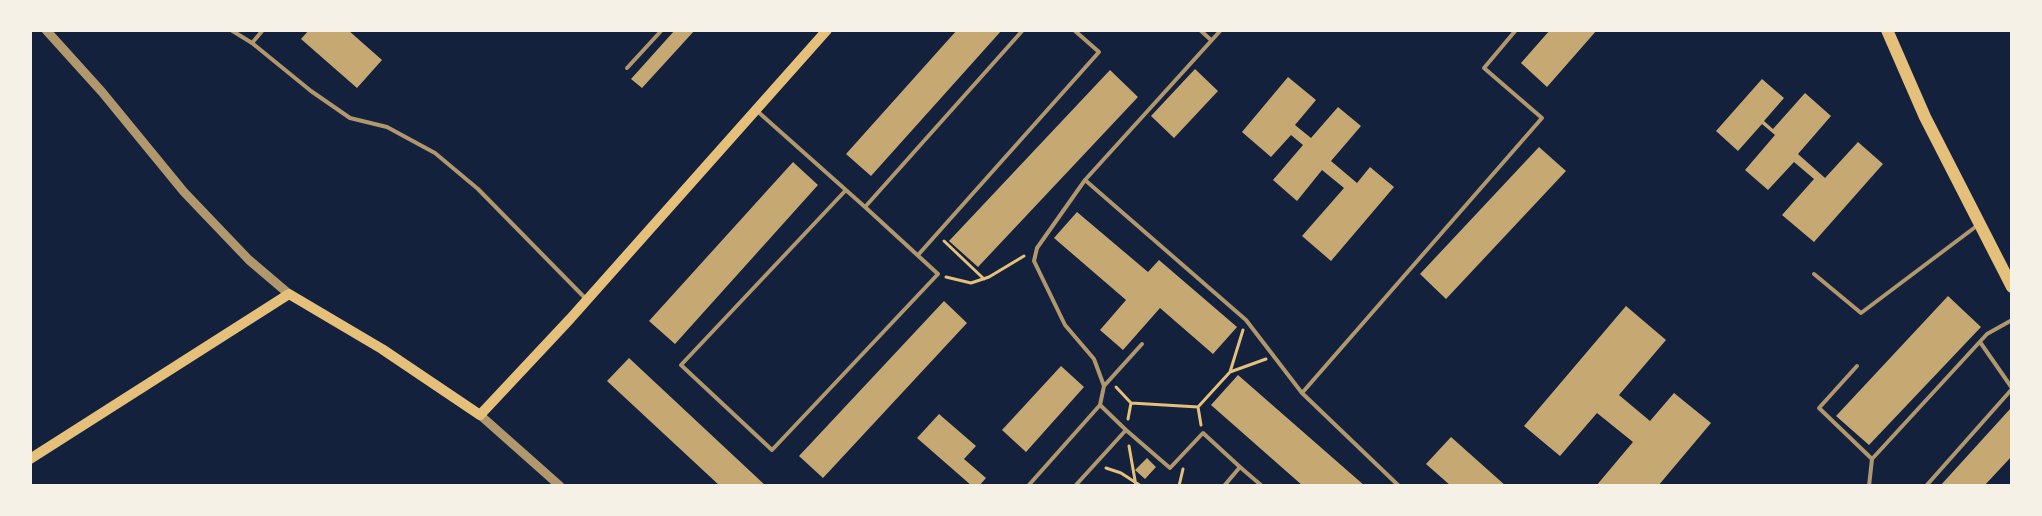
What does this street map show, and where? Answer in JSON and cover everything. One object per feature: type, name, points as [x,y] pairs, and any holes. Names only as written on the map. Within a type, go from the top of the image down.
[{"type":"main road","points":[[30,459],[289,294],[382,349],[480,415],[587,300],[827,30]]},
{"type":"main road","points":[[1887,30],[1924,117],[2012,287]]},
{"type":"street","points":[[45,30],[102,92],[184,192],[249,260],[289,294]]},
{"type":"street","points":[[480,415],[560,486]]},
{"type":"lane","points":[[231,30],[252,43],[311,91],[350,118],[387,127],[435,153],[478,189],[587,300]]},
{"type":"lane","points":[[252,43],[263,30]]},
{"type":"lane","points":[[627,68],[662,30]]},
{"type":"lane","points":[[865,207],[1023,30]]},
{"type":"lane","points":[[918,255],[1099,52],[1074,30]]},
{"type":"lane","points":[[1200,30],[1211,40]]},
{"type":"lane","points":[[1104,386],[1094,359],[1065,325],[1034,261],[1037,248],[1085,180],[1221,30]]},
{"type":"lane","points":[[1302,393],[1542,118],[1484,68],[1516,30]]},
{"type":"lane","points":[[756,110],[846,190],[865,207],[938,274],[772,450],[681,365],[846,190]]},
{"type":"lane","points":[[1085,180],[1246,320],[1302,393],[1399,486]]},
{"type":"lane","points":[[1814,274],[1861,313],[1979,224]]},
{"type":"lane","points":[[1869,486],[1872,459],[1988,334],[2012,320]]},
{"type":"lane","points":[[1926,486],[2012,389],[1980,342]]},
{"type":"lane","points":[[1028,486],[1100,405],[1104,386],[1142,344]]},
{"type":"lane","points":[[1857,366],[1819,408],[1872,459]]},
{"type":"lane","points":[[1100,405],[1170,468],[1203,433],[1262,486]]},
{"type":"lane","points":[[1075,486],[1126,430]]},
{"type":"lane","points":[[1224,486],[1240,467]]},
{"type":"path","points":[[936,234],[984,279]]},
{"type":"path","points":[[938,274],[971,284],[984,279],[1037,248]]},
{"type":"path","points":[[1198,407],[1230,372],[1246,320]]},
{"type":"path","points":[[1230,372],[1274,357]]},
{"type":"path","points":[[1109,380],[1131,403],[1198,407]]},
{"type":"path","points":[[1131,403],[1126,430],[1136,486]]},
{"type":"path","points":[[1198,407],[1203,433]]},
{"type":"path","points":[[1096,464],[1121,473],[1141,486]]},
{"type":"building","points":[[309,30],[348,30],[382,60],[357,88],[301,39]]},
{"type":"building","points":[[675,30],[695,30],[642,88],[631,79]]},
{"type":"building","points":[[957,30],[1002,30],[871,176],[846,154]]},
{"type":"building","points":[[1550,30],[1597,30],[1547,87],[1521,63]]},
{"type":"building","points":[[1195,69],[1218,91],[1174,138],[1151,116]]},
{"type":"building","points":[[1110,70],[1138,97],[978,267],[949,241]]},
{"type":"building","points":[[1288,77],[1316,100],[1295,125],[1311,138],[1338,107],[1361,126],[1331,161],[1357,183],[1370,167],[1394,187],[1331,261],[1302,236],[1344,188],[1322,170],[1297,201],[1273,180],[1303,145],[1291,135],[1271,157],[1242,132]]},
{"type":"building","points":[[1762,79],[1784,98],[1764,121],[1773,129],[1805,93],[1831,116],[1798,154],[1825,178],[1858,142],[1883,164],[1814,242],[1782,215],[1814,179],[1794,162],[1768,190],[1745,170],[1775,135],[1762,124],[1738,151],[1716,131]]},
{"type":"building","points":[[1539,147],[1566,171],[1446,299],[1420,274]]},
{"type":"building","points":[[793,162],[818,185],[675,344],[649,321]]},
{"type":"building","points":[[1077,212],[1148,272],[1159,260],[1237,327],[1213,354],[1160,308],[1123,350],[1100,330],[1126,300],[1054,238]]},
{"type":"building","points":[[1948,296],[1981,327],[1869,445],[1836,416]]},
{"type":"building","points":[[944,301],[967,323],[823,478],[799,456]]},
{"type":"building","points":[[1626,306],[1666,340],[1619,395],[1650,421],[1674,393],[1711,423],[1658,486],[1596,486],[1633,442],[1597,413],[1560,456],[1524,426]]},
{"type":"building","points":[[629,358],[766,486],[720,486],[607,381]]},
{"type":"building","points":[[1061,366],[1084,387],[1026,452],[1002,430]]},
{"type":"building","points":[[1238,375],[1365,486],[1303,486],[1211,405]]},
{"type":"building","points":[[2010,409],[2012,411],[2012,456],[1984,486],[1940,486]]},
{"type":"building","points":[[939,414],[976,446],[964,459],[986,478],[979,486],[972,486],[917,438]]},
{"type":"building","points":[[1451,437],[1506,486],[1451,486],[1426,464]]},
{"type":"building","points":[[1147,458],[1156,467],[1145,479],[1135,470]]}]
